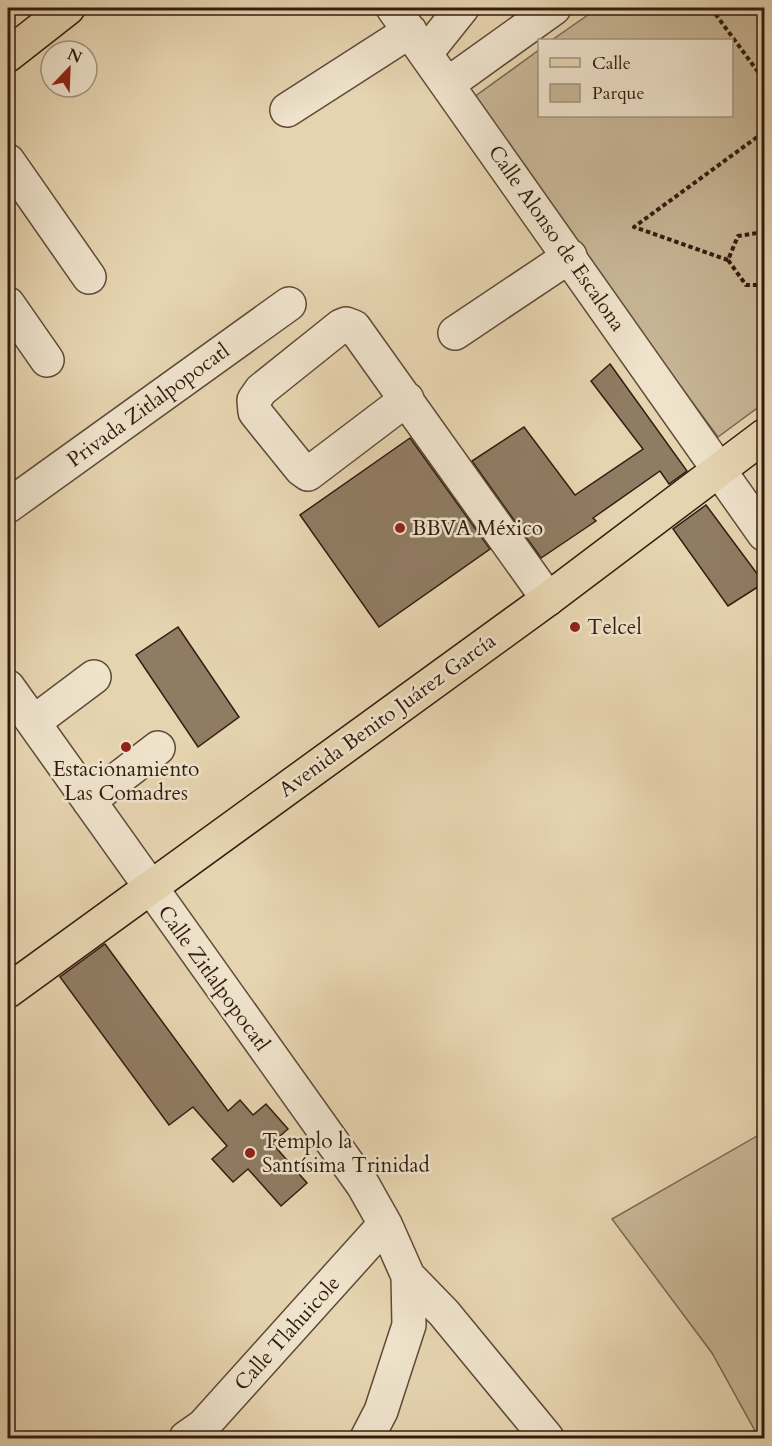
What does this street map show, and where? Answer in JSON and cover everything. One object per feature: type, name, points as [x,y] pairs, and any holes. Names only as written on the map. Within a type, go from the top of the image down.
[{"type":"main road","points":[[8,55],[68,8]]},
{"type":"main road","name":"Avenida Benito Juárez García","points":[[8,991],[148,887],[548,599],[765,436]]},
{"type":"street","points":[[287,111],[410,30],[462,8]]},
{"type":"street","points":[[448,84],[554,8]]},
{"type":"street","name":"Calle Alonso de Escalona","points":[[410,30],[765,534]]},
{"type":"street","points":[[8,161],[88,277]]},
{"type":"street","points":[[455,333],[570,256]]},
{"type":"street","points":[[8,304],[47,360]]},
{"type":"street","name":"Privada Zitlalpopocatl","points":[[8,506],[289,304]]},
{"type":"street","points":[[407,399],[308,474],[301,470],[255,412],[254,400],[261,390],[346,324],[354,327],[407,399],[548,599]]},
{"type":"street","points":[[34,722],[94,677]]},
{"type":"street","name":"Calle Zitlalpopocatl","points":[[8,687],[148,887],[363,1185],[385,1224],[408,1276]]},
{"type":"street","points":[[88,801],[158,748]]},
{"type":"street","name":"Calle Tlahuicole","points":[[186,1438],[203,1426],[385,1224]]},
{"type":"street","points":[[367,1438],[381,1411],[409,1325],[408,1276]]},
{"type":"street","points":[[408,1276],[444,1313],[547,1438]]},
{"type":"path","points":[[711,8],[765,80]]},
{"type":"path","points":[[765,132],[634,227],[728,260],[746,285],[765,285]]},
{"type":"path","points":[[728,260],[738,236],[765,232]]},
{"type":"green space","points":[[598,8],[764,8],[764,403],[718,437],[470,100],[538,51],[538,117],[733,117],[733,39],[553,39]]},
{"type":"green space","points":[[764,1132],[764,1438],[759,1438],[712,1353],[612,1219]]},
{"type":"building","points":[[610,364],[687,471],[669,484],[660,471],[593,518],[596,521],[541,558],[472,461],[524,427],[575,495],[643,449],[591,381]]},
{"type":"building","name":"BBVA México","points":[[410,438],[490,549],[379,627],[300,515]]},
{"type":"building","points":[[706,505],[764,583],[728,606],[673,529]]},
{"type":"building","points":[[178,627],[239,717],[198,747],[136,655]]},
{"type":"building","points":[[105,944],[228,1111],[240,1100],[253,1115],[266,1104],[288,1129],[272,1143],[307,1183],[281,1206],[248,1169],[233,1182],[212,1159],[227,1146],[193,1107],[169,1125],[60,977]]},
{"type":"place","name":"BBVA México","points":[[400,528]]},
{"type":"place","name":"Telcel","points":[[575,627]]},
{"type":"place","name":"Estacionamiento Las Comadres","points":[[126,747]]},
{"type":"place","name":"Templo la Santísima Trinidad","points":[[250,1153]]}]
